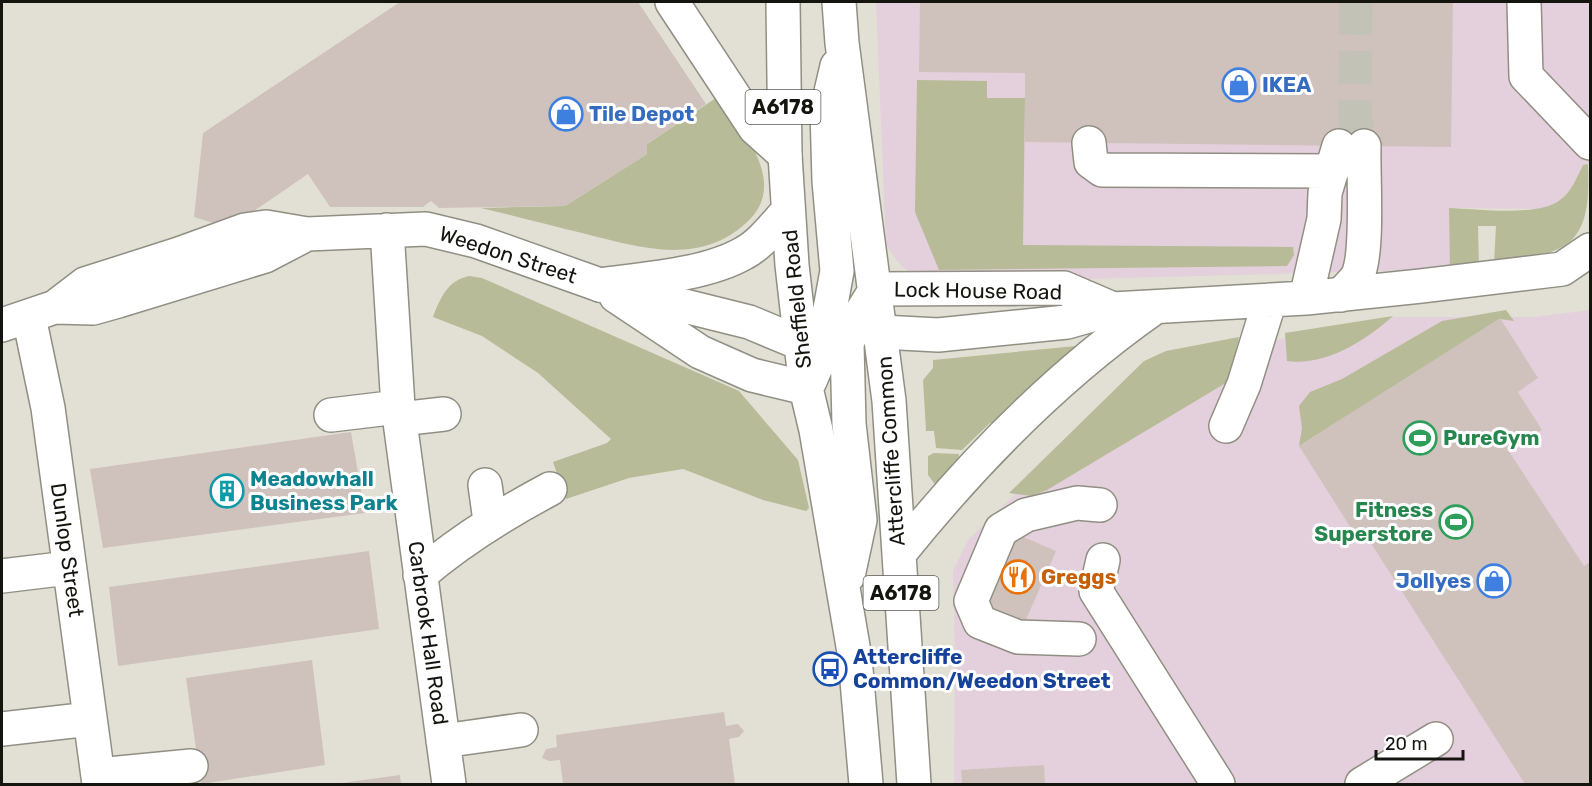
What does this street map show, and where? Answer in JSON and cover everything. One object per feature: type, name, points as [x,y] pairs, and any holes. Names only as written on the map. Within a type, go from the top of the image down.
[{"type":"street","points":[[672,2],[755,128],[784,155]]},
{"type":"street","name":"Sheffield Road","points":[[783,2],[784,155],[795,286],[823,354]]},
{"type":"street","name":"Sheffield Road","points":[[806,388],[823,354],[856,322],[876,289],[842,43],[839,2]]},
{"type":"street","points":[[1524,2],[1526,76],[1590,143]]},
{"type":"street","name":"Sheffield Road","points":[[842,43],[827,109],[829,181],[837,272],[856,322]]},
{"type":"street","points":[[1089,143],[1091,162],[1102,170],[1345,154]]},
{"type":"street","points":[[1341,295],[1357,277],[1365,251],[1362,225],[1345,154]]},
{"type":"street","points":[[1306,298],[1324,219],[1325,193],[1345,154]]},
{"type":"street","points":[[600,285],[679,274],[744,253],[767,234],[787,212]]},
{"type":"street","name":"Weedon Street","points":[[28,317],[85,284],[180,254],[245,230],[266,227],[307,234],[426,229],[476,240],[600,285],[749,322],[823,354],[870,381],[889,401]]},
{"type":"street","name":"Carbrook Hall Road","points":[[387,230],[399,413],[449,784]]},
{"type":"street","name":"Lock House Road","points":[[856,322],[938,335],[1067,322],[1113,309],[1341,295],[1562,269],[1590,250]]},
{"type":"street","name":"Weedon Street","points":[[600,285],[700,352],[752,375],[806,388]]},
{"type":"street","points":[[795,286],[856,322]]},
{"type":"street","name":"Lock House Road","points":[[876,289],[1064,288],[1113,309]]},
{"type":"street","points":[[1226,426],[1244,384],[1270,300]]},
{"type":"street","points":[[899,554],[939,504],[1018,424],[1114,336],[1154,308]]},
{"type":"street","name":"Dunlop Street","points":[[28,317],[48,408],[98,780]]},
{"type":"street","name":"Attercliffe Common","points":[[856,322],[889,401],[914,784]]},
{"type":"street","name":"Attercliffe Common","points":[[823,354],[850,444],[860,520],[844,592]]},
{"type":"street","name":"Attercliffe Common","points":[[806,388],[855,658],[866,784]]},
{"type":"street","points":[[330,415],[444,414]]},
{"type":"street","points":[[485,485],[490,521]]},
{"type":"street","points":[[420,575],[453,547],[490,521],[550,489]]},
{"type":"street","points":[[1079,639],[1018,637],[980,622],[971,601],[1001,530],[1026,514],[1077,503],[1100,505]]},
{"type":"street","points":[[1103,560],[1096,591],[1218,784]]},
{"type":"street","points":[[2,576],[68,568]]},
{"type":"street","points":[[2,729],[90,719]]},
{"type":"street","points":[[443,741],[521,730]]},
{"type":"street","points":[[1362,784],[1436,739]]},
{"type":"street","points":[[98,780],[191,766]]},
{"type":"shaded area","points":[[876,2],[1590,2],[1590,163],[1583,165],[1572,188],[1558,202],[1541,209],[1450,208],[1450,269],[941,283],[912,275],[897,261],[886,244]]},
{"type":"shaded area","points":[[1590,310],[1590,784],[954,784],[953,571],[968,540],[1146,367],[1388,317],[1535,317]]},
{"type":"green space","points":[[917,80],[987,81],[987,98],[1025,98],[1023,245],[1293,247],[1294,255],[1287,266],[939,270],[915,212]]},
{"type":"green space","points":[[719,96],[740,126],[758,158],[763,175],[764,192],[758,208],[746,223],[727,237],[708,245],[688,249],[646,248],[481,208],[565,206],[647,154],[647,144]]},
{"type":"green space","points":[[1588,164],[1585,214],[1579,230],[1570,242],[1540,255],[1494,263],[1496,226],[1478,226],[1479,267],[1450,269],[1449,208],[1507,211],[1538,209],[1560,200],[1568,193],[1583,165]]},
{"type":"green space","points":[[469,276],[482,278],[739,391],[798,460],[809,508],[806,511],[763,500],[683,469],[629,478],[566,499],[553,462],[607,443],[611,439],[538,373],[482,336],[433,317],[450,286]]},
{"type":"green space","points":[[1506,310],[1514,321],[1500,319],[1299,446],[1302,428],[1299,406],[1310,392],[1342,379],[1442,321]]},
{"type":"green space","points":[[1393,316],[1357,343],[1330,356],[1302,362],[1287,361],[1285,333]]},
{"type":"green space","points":[[1239,337],[1229,381],[1047,490],[1032,496],[1009,493],[1144,361],[1166,351]]},
{"type":"green space","points":[[1076,346],[999,423],[990,423],[962,450],[936,448],[934,431],[926,431],[923,380],[933,368],[933,360]]},
{"type":"green space","points":[[934,453],[959,454],[958,466],[937,487],[928,475],[928,456]]},
{"type":"building","points":[[400,2],[638,2],[706,104],[647,144],[647,154],[565,206],[439,208],[431,201],[423,207],[330,207],[308,174],[229,228],[194,217],[203,133]]},
{"type":"building","name":"IKEA","points":[[920,2],[1453,2],[1451,147],[1025,142],[1025,73],[919,72]]},
{"type":"building","points":[[1500,318],[1538,378],[1518,392],[1542,430],[1508,450],[1584,566],[1590,562],[1590,784],[1525,784],[1369,540],[1361,544],[1299,446]]},
{"type":"building","name":"Meadowhall Business Park","points":[[351,432],[365,513],[103,548],[90,469]]},
{"type":"building","name":"Greggs","points":[[1012,532],[1056,551],[1025,622],[981,602]]},
{"type":"building","name":"Meadowhall Business Park","points":[[369,551],[379,629],[118,666],[109,587]]},
{"type":"building","points":[[312,660],[325,765],[201,784],[186,678]]},
{"type":"building","points":[[724,712],[726,726],[738,724],[744,731],[739,737],[729,739],[735,784],[563,784],[560,760],[549,761],[542,758],[546,749],[557,747],[556,735]]},
{"type":"building","points":[[1044,765],[1045,784],[962,784],[961,770]]},
{"type":"building","points":[[400,775],[401,784],[342,784],[342,783]]},
{"type":"tunnel","points":[[1356,2],[1355,120],[1364,146]]},
{"type":"place","name":"IKEA","points":[[1239,85]]},
{"type":"place","name":"Tile Depot","points":[[566,114]]},
{"type":"place","name":"PureGym","points":[[1420,438]]},
{"type":"place","name":"Meadowhall Business Park","points":[[227,491]]},
{"type":"place","name":"Fitness Superstore","points":[[1456,522]]},
{"type":"place","name":"Greggs","points":[[1018,577]]},
{"type":"place","name":"Jollyes","points":[[1494,581]]},
{"type":"place","name":"Attercliffe Common/Weedon Street","points":[[830,669]]}]
